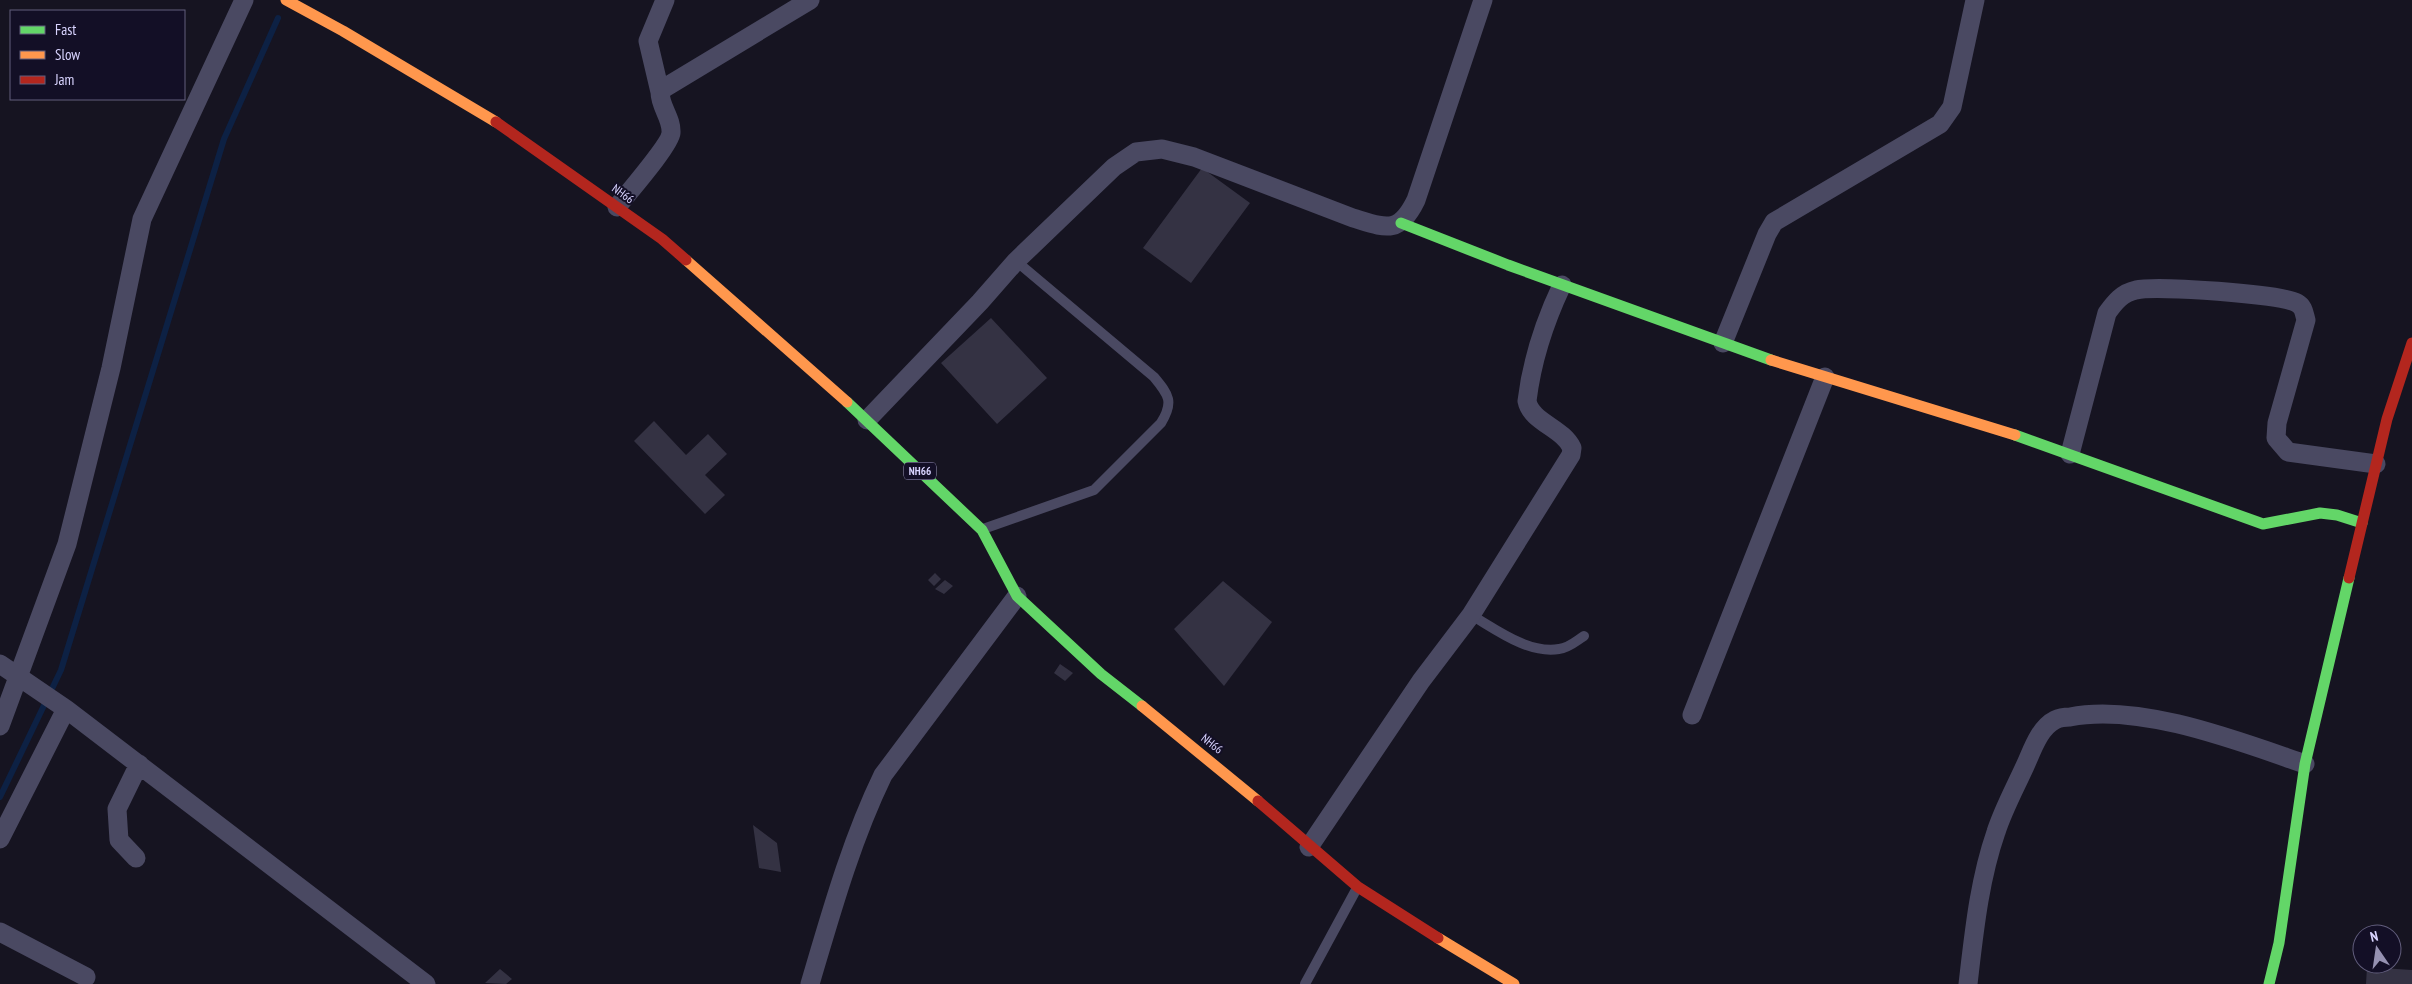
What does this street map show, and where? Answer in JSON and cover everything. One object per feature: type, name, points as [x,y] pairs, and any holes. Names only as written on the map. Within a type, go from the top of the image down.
[{"type":"main road","name":"NH66","points":[[286,0],[352,36],[509,130],[662,239],[867,420],[982,530],[1017,596],[1101,674],[1215,764],[1309,847],[1358,887],[1451,947],[1514,984]]},
{"type":"main road","points":[[1401,223],[1562,285],[1723,343],[1825,377],[2026,438],[2263,524],[2275,524],[2312,514],[2329,513],[2362,523]]},
{"type":"main road","points":[[2269,984],[2279,943],[2305,764],[2387,419],[2412,342]]},
{"type":"street","points":[[0,726],[23,680],[67,544],[111,368],[142,219],[244,0]]},
{"type":"street","points":[[617,207],[670,139],[670,123],[660,100],[660,92],[648,41],[664,0]]},
{"type":"street","points":[[660,92],[666,86],[810,0]]},
{"type":"street","points":[[867,420],[980,302],[1016,260],[1114,167],[1136,152],[1162,149],[1194,157],[1353,218],[1380,226],[1401,223],[1408,218],[1416,200],[1483,0]]},
{"type":"street","points":[[1723,343],[1767,234],[1774,222],[1940,124],[1952,107],[1975,0]]},
{"type":"street","points":[[1309,847],[1421,681],[1472,615],[1571,455],[1572,448],[1568,440],[1535,415],[1528,408],[1527,401],[1537,346],[1545,320],[1562,285]]},
{"type":"street","points":[[2070,454],[2107,313],[2115,301],[2127,292],[2148,288],[2274,298],[2296,302],[2303,308],[2306,320],[2277,423],[2276,438],[2288,452],[2376,464]]},
{"type":"street","points":[[1692,715],[1825,377]]},
{"type":"street","points":[[810,984],[833,907],[868,807],[884,775],[1017,596]]},
{"type":"street","points":[[0,664],[62,706],[426,984]]},
{"type":"street","points":[[0,839],[62,706]]},
{"type":"street","points":[[1968,984],[1977,910],[1996,832],[2034,746],[2043,730],[2055,719],[2080,715],[2106,714],[2158,720],[2241,742],[2305,764]]},
{"type":"street","points":[[136,858],[119,840],[117,809],[139,764]]},
{"type":"street","points":[[0,932],[86,977]]},
{"type":"lane","points":[[982,530],[1094,490],[1161,423],[1168,410],[1169,400],[1165,389],[1154,377],[1016,260]]},
{"type":"lane","points":[[1472,615],[1506,636],[1528,645],[1559,649],[1570,645],[1584,636]]},
{"type":"lane","points":[[1305,984],[1358,887]]},
{"type":"building","points":[[1202,168],[1250,203],[1191,283],[1143,248]]},
{"type":"building","points":[[991,318],[1047,378],[997,424],[941,363]]},
{"type":"building","points":[[654,421],[686,455],[708,434],[727,454],[705,475],[725,495],[705,514],[634,441]]},
{"type":"building","points":[[935,573],[941,579],[934,586],[928,580]]},
{"type":"building","points":[[945,580],[953,586],[944,594],[935,589]]},
{"type":"building","points":[[1223,581],[1272,622],[1224,686],[1174,629]]},
{"type":"building","points":[[1060,664],[1073,673],[1065,681],[1054,673]]},
{"type":"building","points":[[753,825],[777,843],[781,872],[759,868]]},
{"type":"building","points":[[500,969],[512,979],[506,984],[485,983]]},
{"type":"building","points":[[2402,969],[2412,970],[2412,984],[2366,984],[2367,974],[2402,974]]},
{"type":"waterway","points":[[0,797],[61,670],[224,139],[278,18]]},
{"type":"traffic: fast","points":[[1401,223],[1508,265],[1771,360]]},
{"type":"traffic: fast","points":[[847,402],[982,530],[1017,596],[1101,674],[1142,706]]},
{"type":"traffic: fast","points":[[2015,435],[2263,524],[2320,513],[2337,515],[2362,523]]},
{"type":"traffic: fast","points":[[2269,984],[2279,943],[2305,764],[2349,578]]},
{"type":"traffic: slow","points":[[286,0],[343,31],[496,122]]},
{"type":"traffic: slow","points":[[686,260],[847,402]]},
{"type":"traffic: slow","points":[[1771,360],[2015,435]]},
{"type":"traffic: slow","points":[[1142,706],[1258,801]]},
{"type":"traffic: slow","points":[[1438,938],[1514,984]]},
{"type":"traffic: jam","points":[[496,122],[662,239],[686,260]]},
{"type":"traffic: jam","points":[[2349,578],[2387,419],[2412,343]]},
{"type":"traffic: jam","points":[[1258,801],[1358,887],[1438,938]]}]
